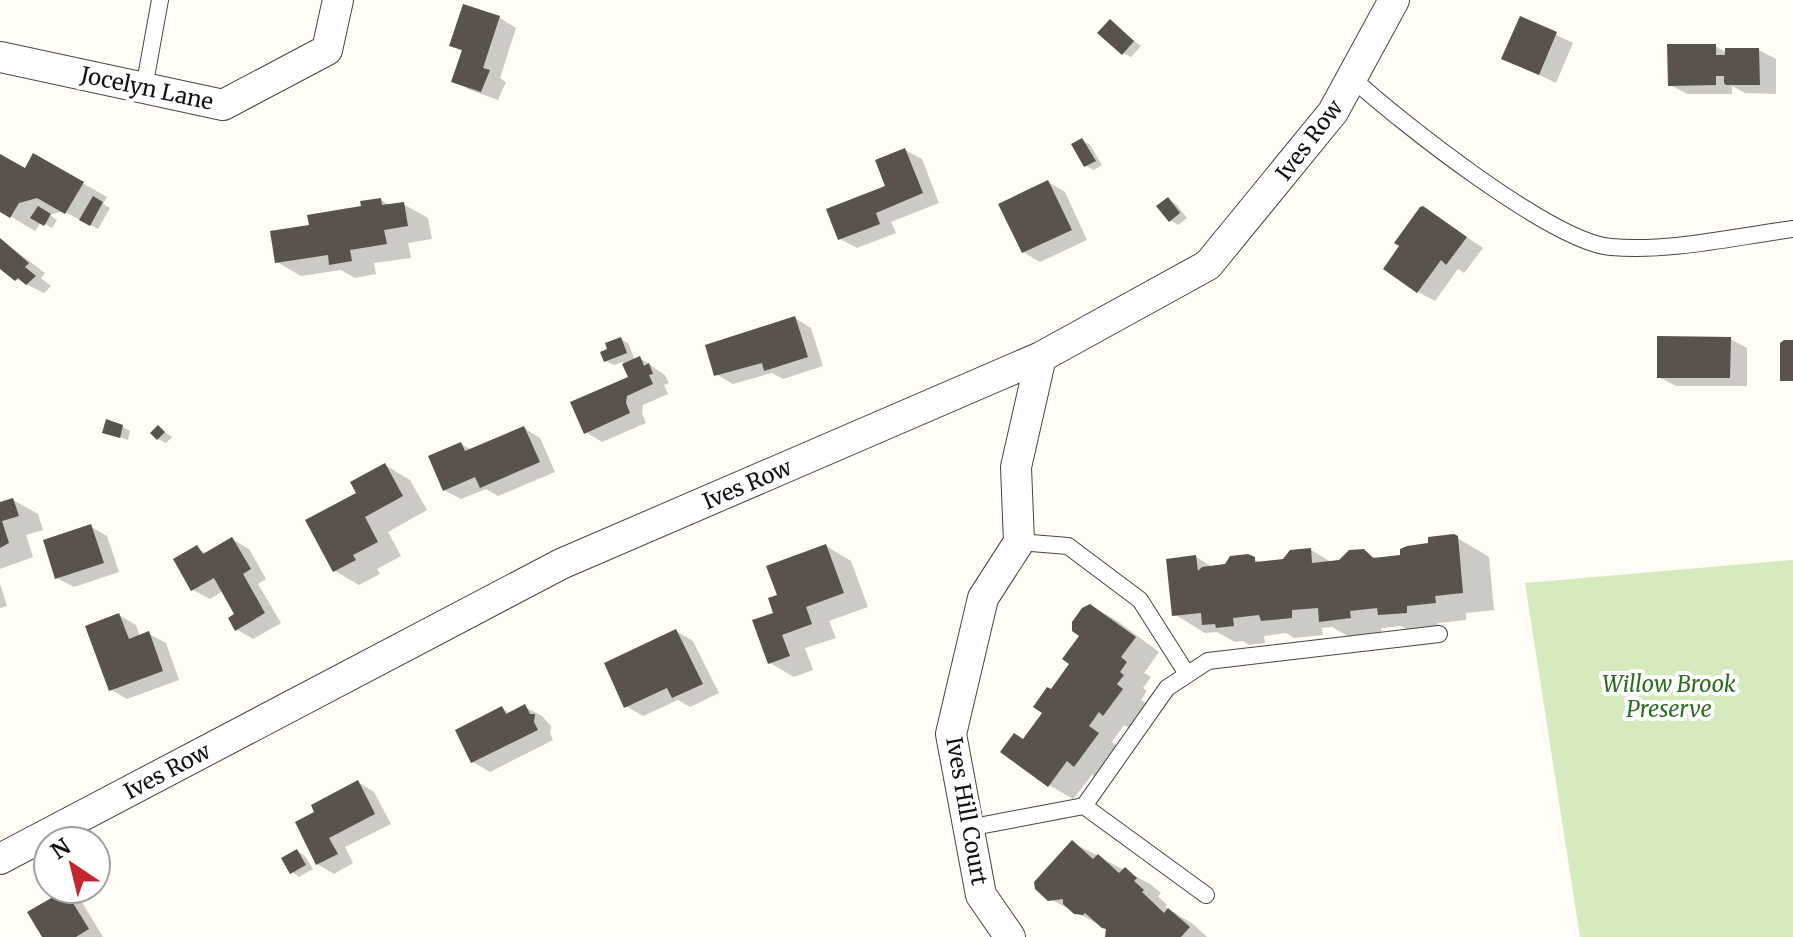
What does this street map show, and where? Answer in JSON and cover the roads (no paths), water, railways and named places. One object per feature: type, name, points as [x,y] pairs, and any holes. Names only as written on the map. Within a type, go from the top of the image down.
[{"type":"street","name":"Jocelyn Lane","points":[[0,57],[223,105],[327,50],[338,0]]},
{"type":"street","name":"Ives Row","points":[[0,859],[561,564],[1041,357],[1208,265],[1333,112],[1394,0]]},
{"type":"street","points":[[1019,542],[1016,467],[1041,357]]},
{"type":"street","name":"Ives Hill Court","points":[[1010,937],[981,895],[951,734],[983,598],[1019,542]]},
{"type":"lane","points":[[144,88],[160,0]]},
{"type":"lane","points":[[1352,78],[1377,101],[1501,192],[1547,222],[1607,247],[1658,248],[1793,229]]},
{"type":"lane","points":[[1019,542],[1068,546],[1140,600],[1187,674]]},
{"type":"lane","points":[[968,828],[1084,806],[1167,688],[1208,661],[1439,634]]},
{"type":"lane","points":[[1084,806],[1206,895]]},
{"type":"park label","name":"Willow Brook Preserve","points":[[1669,696]]}]
